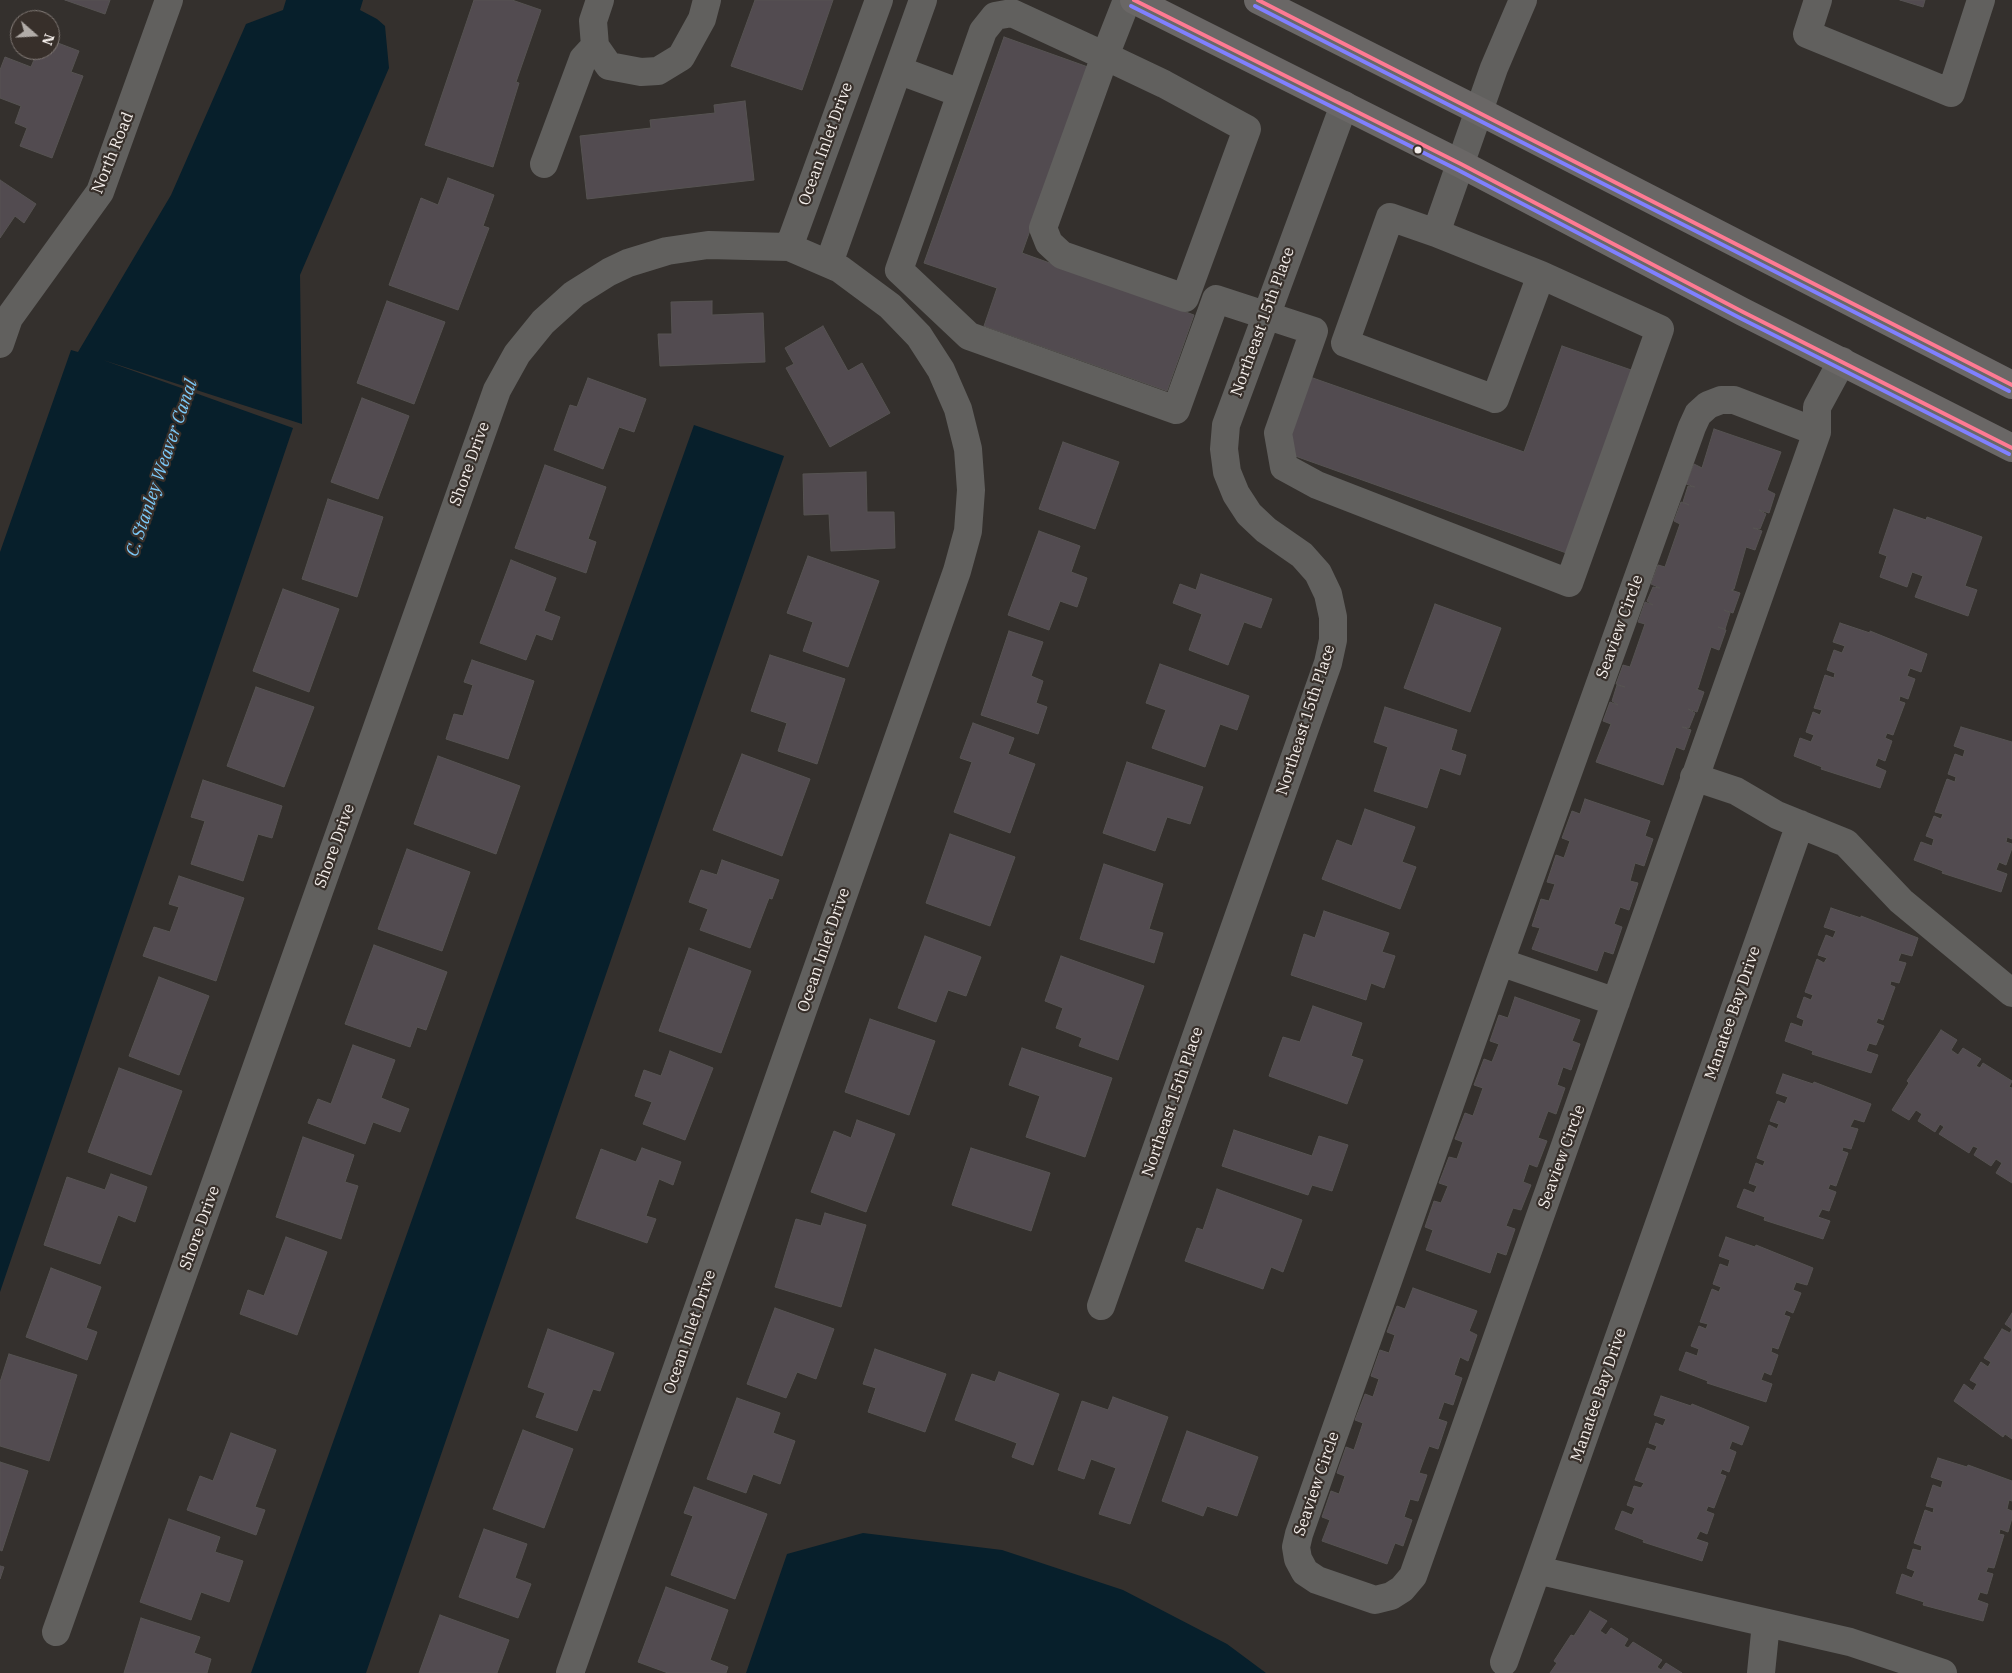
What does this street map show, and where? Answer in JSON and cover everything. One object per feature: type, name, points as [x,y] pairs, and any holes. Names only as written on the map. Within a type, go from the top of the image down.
[{"type":"main road","points":[[1134,0],[1461,164],[1734,307],[1842,360],[2012,448]]},
{"type":"main road","points":[[1258,0],[1479,111],[2012,385]]},
{"type":"street","name":"North Road","points":[[0,344],[5,316],[100,192],[169,0]]},
{"type":"street","points":[[600,0],[593,21],[595,46],[609,66],[641,72],[658,71],[680,56],[702,19],[707,0]]},
{"type":"street","name":"Ocean Inlet Drive","points":[[570,1673],[954,580],[968,531],[972,490],[968,449],[958,409],[941,370],[918,336],[890,306],[858,280],[830,263],[789,247],[879,0]]},
{"type":"street","points":[[830,263],[923,0]]},
{"type":"street","points":[[1127,0],[1043,228],[1049,243],[1062,255],[1185,298],[1216,299],[1266,314],[1496,399],[1541,274]]},
{"type":"street","points":[[1436,233],[1479,111],[1523,0]]},
{"type":"street","points":[[1818,0],[1807,34],[1951,93],[1981,0]]},
{"type":"street","points":[[1185,298],[1247,129],[1164,84],[1012,13],[995,16],[983,31],[900,270],[968,336],[1176,410],[1216,299]]},
{"type":"street","points":[[544,164],[583,59],[595,46]]},
{"type":"street","points":[[898,70],[960,93]]},
{"type":"street","name":"Northeast 15th Place","points":[[1101,1306],[1328,663],[1333,640],[1333,617],[1330,602],[1318,573],[1302,555],[1266,530],[1249,514],[1236,494],[1227,472],[1224,449],[1226,425],[1344,105]]},
{"type":"street","points":[[1314,331],[1278,433],[1284,466],[1317,485],[1569,584],[1660,329],[1541,274],[1390,217],[1345,343]]},
{"type":"street","name":"Shore Drive","points":[[56,1632],[497,390],[517,354],[543,322],[574,294],[609,272],[667,251],[708,245],[789,247]]},
{"type":"street","name":"Seaview Circle","points":[[1818,432],[1734,400],[1720,400],[1708,405],[1698,414],[1692,427],[1500,962],[1299,1534],[1296,1547],[1298,1559],[1306,1572],[1317,1580],[1375,1600],[1391,1596],[1402,1589],[1413,1576],[1694,777],[1818,432],[1817,407],[1842,360]]},
{"type":"street","points":[[1694,777],[1736,791],[1777,815],[1846,843],[1901,901],[2012,993]]},
{"type":"street","name":"Manatee Bay Drive","points":[[1504,1662],[1800,824]]},
{"type":"street","points":[[1500,962],[1616,1002]]},
{"type":"street","points":[[1537,1570],[1850,1642],[1943,1673]]},
{"type":"street","points":[[1762,1673],[1766,1623]]},
{"type":"water","name":"C. Stanley Weaver Canal","points":[[286,0],[363,0],[360,10],[377,19],[385,26],[389,68],[300,275],[302,424],[103,360],[293,428],[0,1292],[0,552],[71,350],[78,352],[171,195],[246,24],[283,10]]},
{"type":"water","points":[[694,425],[784,456],[366,1673],[251,1673]]},
{"type":"water","points":[[863,1533],[1002,1550],[1123,1590],[1227,1644],[1266,1673],[746,1673],[787,1554]]},
{"type":"building","points":[[65,0],[110,0],[105,14]]},
{"type":"building","points":[[474,0],[512,0],[541,10],[516,82],[519,83],[493,167],[425,145]]},
{"type":"building","points":[[755,0],[833,0],[802,90],[731,66]]},
{"type":"building","points":[[1900,0],[1925,0],[1923,7]]},
{"type":"building","points":[[1004,37],[1088,67],[1022,253],[1194,315],[1167,391],[984,326],[997,288],[924,263]]},
{"type":"building","points":[[60,44],[79,51],[71,72],[83,76],[52,158],[20,146],[27,128],[15,123],[21,106],[0,98],[0,70],[5,57],[31,67],[34,60],[60,60]]},
{"type":"building","points":[[745,101],[754,180],[587,199],[580,136],[651,128],[650,120],[715,113],[714,105]]},
{"type":"building","points":[[448,178],[494,195],[483,226],[489,228],[458,310],[389,285],[421,198],[438,205]]},
{"type":"building","points":[[0,180],[36,204],[24,223],[15,216],[0,238]]},
{"type":"building","points":[[387,301],[445,322],[414,404],[357,383]]},
{"type":"building","points":[[712,301],[712,315],[763,313],[765,362],[660,366],[658,334],[672,334],[671,302]]},
{"type":"building","points":[[823,326],[848,371],[862,363],[890,413],[830,447],[786,368],[794,364],[785,348]]},
{"type":"building","points":[[1562,346],[1637,372],[1572,555],[1284,452],[1310,377],[1524,452]]},
{"type":"building","points":[[588,378],[646,399],[634,432],[619,427],[603,469],[554,450],[570,405],[577,407]]},
{"type":"building","points":[[362,398],[409,416],[378,499],[331,482]]},
{"type":"building","points":[[1714,429],[1781,452],[1767,490],[1775,494],[1769,513],[1759,510],[1766,514],[1760,529],[1753,528],[1762,531],[1755,550],[1746,547],[1734,589],[1731,590],[1740,593],[1733,613],[1724,610],[1730,613],[1725,629],[1718,627],[1726,630],[1719,650],[1711,647],[1698,688],[1696,689],[1704,692],[1697,712],[1688,709],[1695,713],[1689,728],[1682,727],[1691,730],[1684,750],[1676,747],[1663,785],[1596,762],[1611,724],[1603,721],[1610,702],[1618,705],[1612,701],[1617,685],[1625,687],[1616,684],[1623,665],[1630,667],[1645,624],[1638,622],[1645,602],[1653,605],[1647,601],[1653,587],[1660,588],[1651,584],[1658,565],[1665,567],[1680,524],[1674,521],[1681,502],[1689,505],[1683,502],[1688,486],[1695,487],[1686,484],[1694,464],[1702,468]]},
{"type":"building","points":[[1063,442],[1119,462],[1095,529],[1039,509]]},
{"type":"building","points":[[545,465],[606,487],[588,539],[596,542],[586,573],[515,548]]},
{"type":"building","points":[[866,472],[867,512],[894,512],[895,548],[831,551],[829,514],[804,515],[803,474]]},
{"type":"building","points":[[328,499],[383,517],[357,597],[302,579]]},
{"type":"building","points":[[1894,509],[1926,520],[1927,517],[1982,537],[1965,586],[1977,590],[1968,616],[1915,597],[1923,576],[1912,572],[1907,587],[1880,577],[1887,556],[1879,553]]},
{"type":"building","points":[[1039,531],[1080,546],[1071,572],[1087,578],[1077,607],[1060,601],[1049,630],[1008,615]]},
{"type":"building","points":[[808,556],[879,581],[848,667],[803,651],[813,622],[787,613]]},
{"type":"building","points":[[511,560],[556,578],[544,611],[560,617],[552,640],[536,634],[526,660],[480,643]]},
{"type":"building","points":[[1201,574],[1272,599],[1261,628],[1244,622],[1228,665],[1189,650],[1202,614],[1173,603],[1180,584],[1196,590]]},
{"type":"building","points":[[283,589],[339,609],[309,692],[253,671]]},
{"type":"building","points":[[1435,604],[1501,628],[1470,712],[1404,688]]},
{"type":"building","points":[[1840,623],[1870,633],[1870,631],[1927,654],[1921,672],[1910,668],[1907,676],[1915,679],[1908,699],[1900,696],[1899,701],[1905,703],[1893,735],[1887,733],[1885,738],[1892,741],[1885,761],[1878,758],[1875,766],[1886,771],[1880,788],[1821,769],[1822,767],[1794,756],[1800,738],[1811,742],[1814,735],[1806,732],[1813,712],[1820,715],[1822,710],[1814,708],[1825,675],[1834,678],[1835,673],[1827,670],[1834,650],[1842,653],[1845,646],[1833,642]]},
{"type":"building","points":[[1009,631],[1043,642],[1031,676],[1043,681],[1036,703],[1047,707],[1038,734],[981,715]]},
{"type":"building","points":[[770,655],[845,679],[817,764],[778,751],[787,723],[751,711]]},
{"type":"building","points":[[472,660],[534,681],[508,759],[446,739],[454,714],[463,716],[473,685],[464,682]]},
{"type":"building","points":[[1160,664],[1249,696],[1237,730],[1220,724],[1205,767],[1152,748],[1166,710],[1146,703]]},
{"type":"building","points":[[256,687],[314,707],[284,787],[227,766]]},
{"type":"building","points":[[1385,707],[1457,730],[1451,750],[1466,755],[1460,775],[1440,768],[1427,808],[1374,791],[1388,747],[1374,742]]},
{"type":"building","points":[[973,723],[1014,738],[1008,754],[1035,764],[1010,833],[954,812],[972,762],[960,758]]},
{"type":"building","points":[[1961,727],[2012,742],[2012,839],[2007,837],[2006,842],[2012,844],[2012,848],[2006,865],[1999,862],[1996,870],[2007,874],[2001,892],[1942,873],[1943,871],[1914,860],[1921,842],[1932,846],[1934,839],[1926,836],[1934,816],[1941,819],[1943,814],[1935,812],[1947,779],[1955,782],[1956,777],[1948,774],[1955,754],[1963,757],[1965,750],[1954,746]]},
{"type":"building","points":[[742,754],[810,779],[782,856],[713,830]]},
{"type":"building","points":[[438,756],[520,786],[496,854],[414,824]]},
{"type":"building","points":[[1127,762],[1203,787],[1190,824],[1167,817],[1155,851],[1103,833]]},
{"type":"building","points":[[203,780],[282,806],[272,838],[258,834],[243,881],[191,864],[205,821],[191,817]]},
{"type":"building","points":[[1585,799],[1650,821],[1645,836],[1653,839],[1644,866],[1635,863],[1630,881],[1638,883],[1629,910],[1620,907],[1614,924],[1622,927],[1613,954],[1604,951],[1597,971],[1532,949],[1540,928],[1532,926],[1541,899],[1549,901],[1555,884],[1547,882],[1556,855],[1564,858],[1570,841],[1562,838],[1572,811],[1580,814]]},
{"type":"building","points":[[1365,809],[1415,827],[1402,862],[1416,867],[1400,909],[1322,879],[1337,840],[1352,846]]},
{"type":"building","points":[[950,834],[1015,857],[990,926],[926,903]]},
{"type":"building","points":[[407,849],[470,872],[442,951],[378,929]]},
{"type":"building","points":[[722,860],[779,880],[772,899],[769,898],[750,948],[700,930],[708,909],[689,902],[701,870],[717,875]]},
{"type":"building","points":[[1104,864],[1163,884],[1149,929],[1163,933],[1154,963],[1080,939]]},
{"type":"building","points":[[179,876],[244,898],[216,981],[143,956],[154,927],[170,932],[179,907],[169,904]]},
{"type":"building","points":[[1831,908],[1861,918],[1861,916],[1918,938],[1912,956],[1901,953],[1898,961],[1906,963],[1899,983],[1891,981],[1890,985],[1895,987],[1883,1020],[1878,1018],[1876,1023],[1884,1026],[1876,1045],[1869,1043],[1866,1051],[1878,1055],[1871,1073],[1812,1054],[1813,1051],[1785,1041],[1791,1023],[1802,1027],[1804,1020],[1797,1017],[1804,997],[1811,1000],[1813,995],[1805,992],[1817,959],[1824,963],[1827,958],[1818,955],[1826,935],[1833,938],[1836,931],[1824,927]]},
{"type":"building","points":[[1324,911],[1389,933],[1382,952],[1395,956],[1384,988],[1371,983],[1366,1000],[1291,975],[1304,934],[1315,938]]},
{"type":"building","points":[[925,936],[981,957],[966,996],[948,990],[936,1022],[898,1008]]},
{"type":"building","points":[[374,945],[447,972],[426,1030],[417,1027],[410,1047],[345,1024]]},
{"type":"building","points":[[689,948],[751,971],[721,1053],[659,1031]]},
{"type":"building","points":[[1061,956],[1144,986],[1118,1060],[1079,1046],[1082,1038],[1056,1028],[1063,1008],[1045,1001]]},
{"type":"building","points":[[159,977],[209,996],[179,1075],[129,1056]]},
{"type":"building","points":[[1515,997],[1580,1020],[1572,1041],[1580,1044],[1571,1070],[1563,1067],[1557,1085],[1565,1088],[1556,1114],[1548,1111],[1538,1138],[1547,1141],[1537,1167],[1529,1164],[1523,1182],[1531,1185],[1521,1210],[1513,1208],[1506,1226],[1515,1229],[1506,1255],[1497,1252],[1490,1273],[1426,1250],[1433,1230],[1425,1227],[1434,1201],[1441,1203],[1448,1186],[1439,1183],[1449,1157],[1457,1159],[1463,1142],[1455,1139],[1465,1113],[1473,1116],[1483,1088],[1474,1085],[1484,1059],[1492,1062],[1499,1044],[1490,1041],[1499,1015],[1508,1018]]},
{"type":"building","points":[[1313,1006],[1362,1023],[1351,1056],[1363,1060],[1347,1104],[1269,1076],[1283,1037],[1300,1042]]},
{"type":"building","points":[[870,1019],[935,1041],[909,1115],[845,1092]]},
{"type":"building","points":[[1941,1030],[1957,1040],[1951,1050],[1958,1055],[1963,1048],[1981,1059],[1976,1066],[1980,1068],[1983,1063],[2012,1081],[2009,1087],[2012,1088],[2012,1183],[1996,1173],[2002,1163],[1996,1159],[1991,1166],[1974,1155],[1978,1148],[1973,1146],[1969,1153],[1939,1134],[1944,1127],[1940,1124],[1935,1132],[1918,1121],[1922,1114],[1916,1110],[1909,1120],[1892,1110],[1909,1083],[1907,1081]]},
{"type":"building","points":[[353,1045],[395,1060],[381,1098],[409,1109],[400,1132],[373,1122],[365,1144],[308,1123],[318,1099],[331,1104]]},
{"type":"building","points":[[1022,1048],[1112,1078],[1085,1157],[1026,1137],[1040,1096],[1009,1085]]},
{"type":"building","points":[[670,1051],[713,1068],[685,1140],[643,1124],[652,1102],[635,1096],[644,1070],[661,1076]]},
{"type":"building","points":[[119,1068],[182,1091],[151,1175],[88,1152]]},
{"type":"building","points":[[1783,1074],[1813,1084],[1814,1082],[1871,1104],[1864,1122],[1854,1119],[1850,1127],[1858,1129],[1851,1149],[1843,1147],[1842,1151],[1848,1153],[1836,1186],[1830,1184],[1828,1189],[1836,1192],[1829,1211],[1822,1209],[1818,1217],[1830,1221],[1823,1239],[1764,1220],[1765,1217],[1737,1207],[1744,1189],[1754,1193],[1757,1186],[1749,1183],[1756,1163],[1763,1166],[1765,1161],[1757,1158],[1769,1125],[1777,1129],[1779,1124],[1770,1121],[1778,1101],[1785,1104],[1788,1097],[1776,1093]]},
{"type":"building","points":[[857,1120],[895,1134],[866,1212],[811,1192],[834,1131],[851,1138]]},
{"type":"building","points":[[1234,1130],[1312,1156],[1319,1136],[1348,1145],[1332,1191],[1312,1185],[1308,1195],[1222,1166]]},
{"type":"building","points":[[303,1137],[354,1155],[345,1182],[358,1186],[341,1239],[276,1217]]},
{"type":"building","points":[[642,1148],[681,1162],[673,1185],[659,1179],[646,1216],[656,1219],[647,1243],[576,1218],[601,1149],[636,1162]]},
{"type":"building","points":[[971,1148],[1050,1173],[1031,1231],[952,1205]]},
{"type":"building","points":[[111,1174],[147,1187],[135,1222],[118,1215],[100,1264],[44,1245],[67,1177],[105,1190]]},
{"type":"building","points":[[1217,1189],[1302,1220],[1283,1272],[1271,1267],[1263,1289],[1185,1261],[1197,1228],[1203,1230]]},
{"type":"building","points":[[825,1213],[866,1225],[841,1307],[775,1287],[796,1219],[821,1226]]},
{"type":"building","points":[[286,1237],[327,1252],[297,1335],[240,1314],[248,1290],[264,1296]]},
{"type":"building","points":[[1726,1237],[1755,1247],[1756,1245],[1813,1268],[1807,1285],[1796,1282],[1793,1290],[1801,1293],[1793,1313],[1786,1310],[1784,1315],[1790,1317],[1778,1349],[1772,1347],[1771,1352],[1778,1355],[1771,1375],[1764,1372],[1761,1380],[1772,1384],[1766,1402],[1707,1383],[1708,1381],[1679,1370],[1686,1352],[1697,1356],[1699,1349],[1691,1346],[1699,1326],[1706,1329],[1708,1324],[1700,1322],[1712,1289],[1719,1292],[1721,1287],[1713,1284],[1720,1264],[1728,1267],[1730,1260],[1719,1256]]},
{"type":"building","points":[[51,1268],[101,1287],[86,1328],[97,1332],[87,1360],[26,1337]]},
{"type":"building","points":[[1413,1288],[1477,1311],[1469,1331],[1477,1335],[1468,1361],[1460,1357],[1454,1375],[1462,1378],[1453,1405],[1444,1402],[1438,1419],[1447,1422],[1438,1449],[1429,1446],[1419,1473],[1427,1475],[1418,1501],[1410,1499],[1404,1517],[1412,1520],[1403,1546],[1395,1543],[1387,1564],[1322,1541],[1330,1520],[1322,1517],[1331,1491],[1339,1494],[1345,1476],[1337,1473],[1346,1447],[1354,1450],[1363,1423],[1355,1420],[1365,1394],[1373,1397],[1379,1379],[1371,1376],[1380,1350],[1389,1353],[1395,1335],[1387,1332],[1397,1306],[1405,1309]]},
{"type":"building","points":[[775,1308],[834,1329],[816,1379],[797,1372],[786,1398],[747,1384]]},
{"type":"building","points":[[2012,1313],[2012,1329],[2005,1324]]},
{"type":"building","points":[[548,1329],[614,1353],[600,1391],[593,1389],[577,1431],[536,1417],[545,1393],[528,1387]]},
{"type":"building","points":[[2002,1329],[2010,1333],[2012,1329],[2012,1439],[2005,1434],[2003,1437],[1954,1401],[1964,1384],[1973,1391],[1977,1384],[1970,1380],[1981,1362],[1988,1367],[1991,1362],[1984,1358]]},
{"type":"building","points":[[875,1349],[946,1374],[925,1432],[868,1412],[876,1388],[863,1384]]},
{"type":"building","points":[[9,1354],[77,1375],[49,1461],[0,1446],[0,1382]]},
{"type":"building","points":[[999,1372],[1059,1394],[1033,1465],[1012,1457],[1017,1443],[955,1420],[972,1374],[995,1382]]},
{"type":"building","points":[[1661,1396],[1691,1406],[1692,1404],[1749,1427],[1742,1445],[1732,1441],[1729,1449],[1736,1452],[1729,1472],[1722,1469],[1720,1474],[1726,1476],[1714,1508],[1708,1506],[1706,1511],[1714,1514],[1707,1534],[1700,1531],[1696,1539],[1708,1543],[1702,1561],[1643,1542],[1644,1540],[1615,1529],[1622,1511],[1632,1515],[1635,1508],[1627,1505],[1634,1486],[1641,1488],[1644,1483],[1635,1480],[1647,1448],[1655,1451],[1657,1446],[1649,1443],[1656,1423],[1663,1426],[1666,1419],[1654,1415]]},
{"type":"building","points":[[1113,1397],[1168,1417],[1130,1524],[1099,1514],[1116,1468],[1091,1459],[1084,1479],[1058,1470],[1082,1401],[1108,1410]]},
{"type":"building","points":[[737,1398],[780,1413],[773,1433],[795,1441],[780,1484],[753,1474],[746,1493],[707,1479]]},
{"type":"building","points":[[523,1430],[573,1449],[544,1528],[493,1509]]},
{"type":"building","points":[[1187,1431],[1258,1457],[1237,1516],[1207,1506],[1203,1516],[1162,1501]]},
{"type":"building","points":[[231,1433],[276,1450],[255,1507],[265,1510],[256,1535],[187,1510],[200,1476],[213,1481]]},
{"type":"building","points":[[1938,1458],[1967,1467],[1968,1465],[2012,1481],[2012,1501],[2009,1500],[2007,1509],[2012,1511],[2012,1518],[2008,1532],[2000,1529],[1999,1534],[2004,1535],[1994,1568],[1988,1567],[1986,1572],[1993,1574],[1987,1594],[1980,1592],[1977,1600],[1988,1604],[1983,1621],[1923,1605],[1924,1602],[1896,1593],[1902,1574],[1912,1578],[1915,1571],[1907,1568],[1913,1549],[1921,1551],[1922,1546],[1914,1543],[1925,1510],[1933,1513],[1934,1508],[1926,1506],[1933,1485],[1941,1488],[1943,1481],[1931,1477]]},
{"type":"building","points":[[0,1462],[28,1471],[2,1551],[0,1550]]},
{"type":"building","points":[[694,1487],[767,1514],[735,1599],[671,1575],[693,1516],[684,1513]]},
{"type":"building","points":[[169,1519],[220,1537],[215,1552],[243,1561],[229,1602],[201,1592],[191,1620],[140,1602]]},
{"type":"building","points":[[484,1529],[527,1544],[515,1578],[531,1584],[518,1618],[459,1597]]},
{"type":"building","points":[[0,1566],[4,1567],[0,1579]]},
{"type":"building","points":[[666,1587],[728,1610],[710,1660],[728,1667],[726,1673],[668,1673],[638,1662]]},
{"type":"building","points":[[1590,1611],[1607,1621],[1600,1631],[1606,1635],[1611,1628],[1628,1639],[1624,1646],[1628,1648],[1633,1642],[1662,1660],[1657,1667],[1661,1670],[1666,1663],[1682,1673],[1550,1673],[1557,1663],[1554,1661],[1571,1635],[1574,1636]]},
{"type":"building","points":[[440,1615],[509,1640],[497,1673],[419,1673]]},
{"type":"building","points":[[141,1618],[200,1637],[194,1653],[211,1659],[207,1673],[124,1673]]},
{"type":"transit line","points":[[1134,0],[1461,164],[1743,312],[2012,448]]},
{"type":"transit line","points":[[1258,0],[2012,385]]},
{"type":"transit line","points":[[1131,6],[1458,170],[1740,318],[2009,454]]},
{"type":"transit line","points":[[1255,6],[2009,391]]}]
